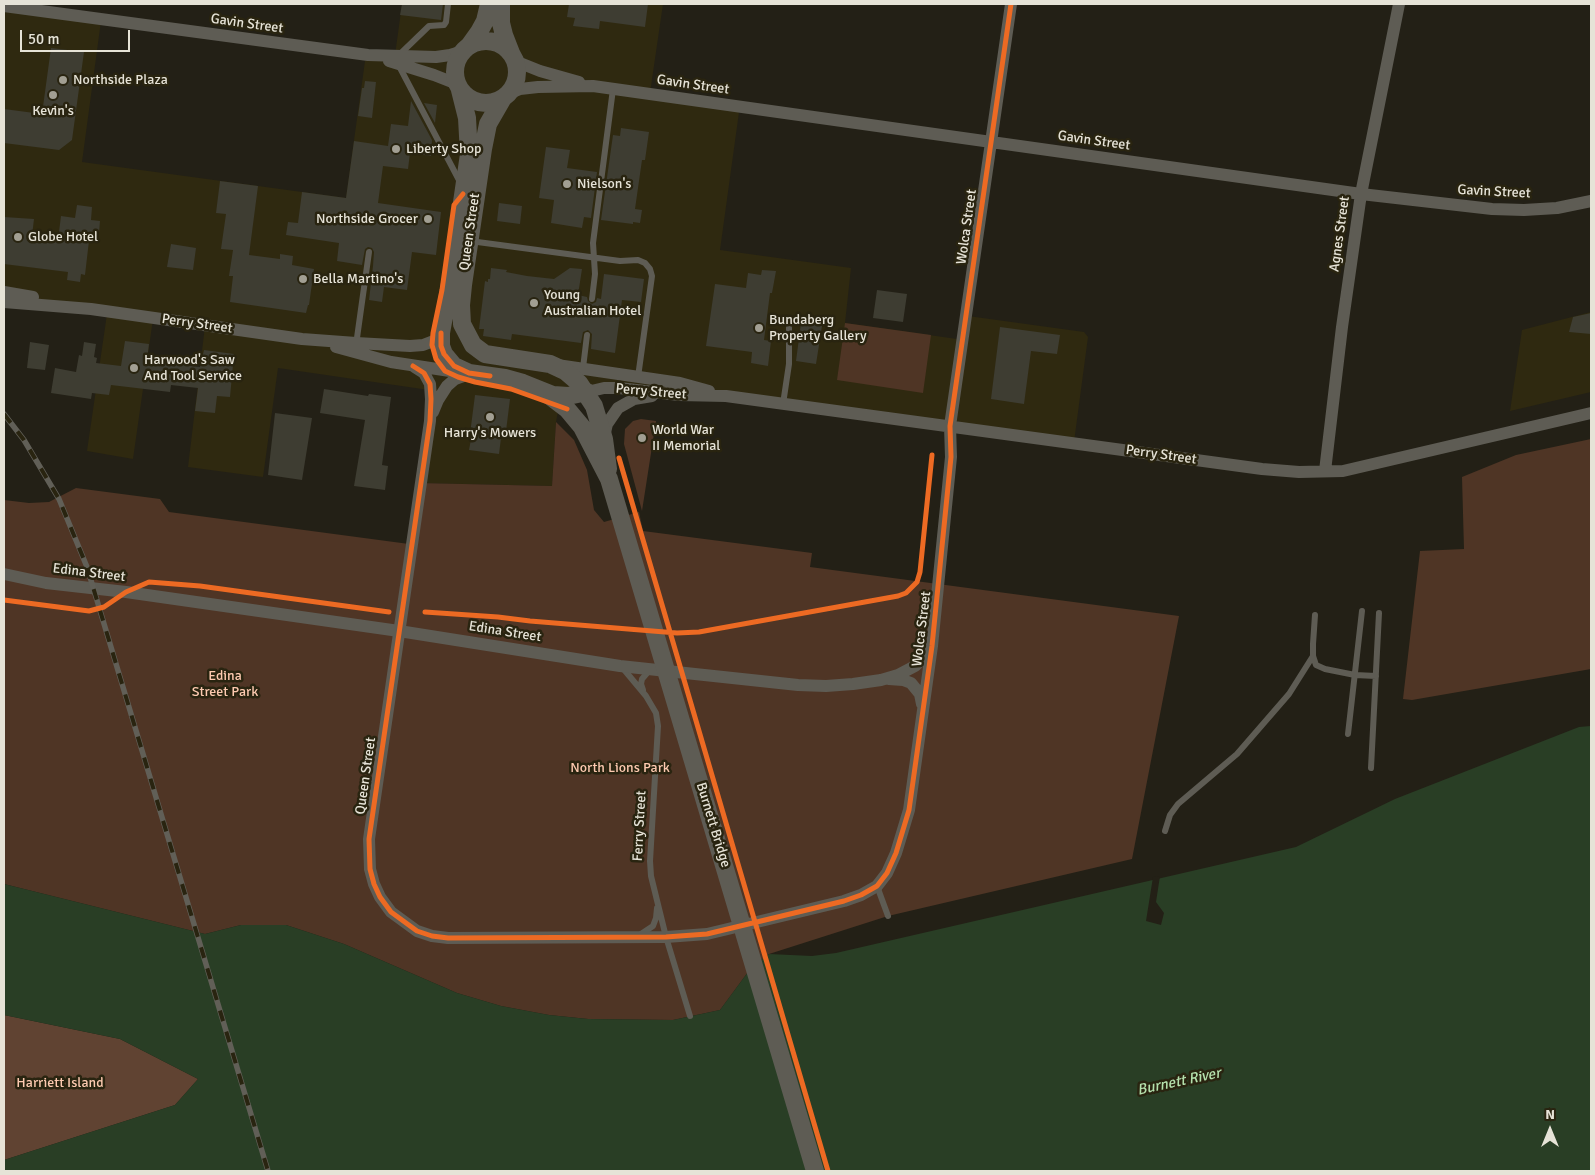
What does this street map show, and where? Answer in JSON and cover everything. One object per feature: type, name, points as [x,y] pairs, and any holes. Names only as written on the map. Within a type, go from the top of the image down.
[{"type":"main road","points":[[489,4],[482,27],[455,66],[455,76],[459,87],[467,97],[475,102],[485,103],[494,102],[506,96],[514,87],[517,79],[517,70],[503,29],[501,4]]},
{"type":"main road","points":[[466,48],[477,42],[486,41],[504,47],[513,57]]},
{"type":"main road","name":"Queen Street","points":[[459,87],[467,118],[468,135],[464,189],[462,324],[473,345],[486,354],[493,356]]},
{"type":"main road","name":"Queen Street","points":[[479,374],[460,369],[447,359],[441,346],[441,333],[488,124],[506,96]]},
{"type":"main road","points":[[479,374],[482,371],[480,366],[484,359],[493,356]]},
{"type":"main road","name":"Perry Street","points":[[493,356],[550,364]]},
{"type":"main road","name":"Burnett Bridge","points":[[550,364],[573,377],[587,392],[594,406],[604,439],[609,479]]},
{"type":"main road","name":"Perry Street","points":[[479,374],[524,383],[546,393],[568,396],[587,392]]},
{"type":"main road","name":"Burnett Bridge","points":[[546,393],[567,409],[582,427],[609,479],[816,1171]]},
{"type":"street","name":"Wolca Street","points":[[666,937],[707,934],[835,904],[861,895],[876,886],[887,873],[903,833],[909,810],[932,646],[951,457],[950,426],[1011,4]]},
{"type":"street","name":"Agnes Street","points":[[1325,471],[1361,194],[1398,4]]},
{"type":"street","name":"Gavin Street","points":[[4,6],[398,60],[434,74],[459,87]]},
{"type":"street","name":"Gavin Street","points":[[398,60],[450,55],[466,48]]},
{"type":"street","name":"Gavin Street","points":[[513,57],[540,71],[593,86],[1361,194],[1492,209],[1524,210],[1557,208],[1591,201]]},
{"type":"street","name":"Gavin Street","points":[[506,96],[520,89],[593,86]]},
{"type":"street","name":"Perry Street","points":[[4,292],[92,309],[356,348],[413,366],[479,374]]},
{"type":"street","name":"Perry Street","points":[[4,302],[92,309]]},
{"type":"street","name":"Perry Street","points":[[356,348],[423,345],[436,340],[441,333]]},
{"type":"street","name":"Perry Street","points":[[550,364],[680,383],[726,396]]},
{"type":"street","name":"Queen Street","points":[[413,366],[424,373],[430,384],[430,421],[369,838],[370,869],[374,884],[380,897],[391,912],[417,931],[432,936],[448,938],[666,937]]},
{"type":"street","name":"Queen Street","points":[[430,421],[438,400],[450,383],[460,376],[479,374]]},
{"type":"street","name":"Perry Street","points":[[587,392],[604,388],[619,388],[679,395],[726,396],[1262,469],[1299,472],[1343,471],[1591,413]]},
{"type":"street","points":[[604,439],[607,424],[623,404],[641,397],[679,395]]},
{"type":"street","name":"Edina Street","points":[[4,574],[46,583],[126,592],[399,631],[620,666],[826,686],[881,680],[898,674],[914,666],[924,658],[932,646]]},
{"type":"street","points":[[881,680],[894,678],[911,682],[920,694],[922,716]]},
{"type":"lane","points":[[448,4],[444,25],[429,26],[398,60],[464,189]]},
{"type":"lane","points":[[592,299],[596,274],[593,243],[613,89]]},
{"type":"lane","points":[[463,240],[620,261],[638,260],[645,263],[651,272],[638,377]]},
{"type":"lane","points":[[356,348],[369,252]]},
{"type":"lane","points":[[783,404],[789,364],[789,328]]},
{"type":"lane","points":[[583,368],[587,335]]},
{"type":"lane","points":[[1348,734],[1362,611]]},
{"type":"lane","points":[[1371,768],[1380,613]]},
{"type":"lane","points":[[1315,615],[1312,644],[1316,664],[1325,669],[1354,675],[1376,676]]},
{"type":"lane","points":[[1165,832],[1170,815],[1178,804],[1237,754],[1289,694],[1313,656]]},
{"type":"lane","name":"Ferry Street","points":[[620,666],[646,696]]},
{"type":"lane","name":"Ferry Street","points":[[662,670],[648,672],[642,679],[641,684],[656,713],[658,726],[650,861],[651,876],[666,937],[690,1016]]},
{"type":"lane","points":[[876,886],[888,916]]},
{"type":"lane","name":"Ferry Street","points":[[629,937],[640,935],[653,926],[656,918],[657,900]]},
{"type":"shaded area","points":[[402,4],[663,4],[650,93],[740,105],[720,250],[851,268],[845,323],[964,340],[968,316],[1084,332],[1088,337],[1074,442],[629,388],[561,395],[556,422],[552,486],[419,483],[429,390],[278,368],[263,477],[188,467],[205,326],[153,319],[133,459],[87,451],[107,314],[4,298],[4,8],[101,21],[82,162],[346,198],[366,54],[395,55]]},
{"type":"shaded area","points":[[1591,312],[1591,392],[1510,411],[1522,330]]},
{"type":"green space","points":[[845,323],[931,335],[923,393],[837,380]]},
{"type":"green space","points":[[641,419],[656,421],[642,511],[624,444],[625,429],[633,421]]},
{"type":"green space","name":"North Lions Park","points":[[556,422],[574,440],[587,470],[594,510],[604,522],[639,512],[643,531],[812,553],[810,567],[1179,616],[1132,859],[888,916],[769,954],[751,968],[720,1010],[673,1020],[588,1019],[549,1015],[501,1006],[457,993],[344,944],[286,925],[241,925],[205,934],[4,884],[4,500],[29,503],[49,502],[76,488],[160,499],[169,512],[409,544],[419,483],[552,486]]},
{"type":"green space","points":[[1591,439],[1591,669],[1412,700],[1403,699],[1420,551],[1464,549],[1462,477],[1516,455]]},
{"type":"green space","name":"Harriett Island","points":[[4,1015],[120,1039],[198,1079],[175,1105],[4,1160]]},
{"type":"water","name":"Burnett River","points":[[1591,726],[1591,1171],[4,1171],[4,1160],[175,1105],[198,1079],[120,1039],[4,1015],[4,884],[205,934],[241,925],[286,925],[344,944],[457,993],[501,1006],[549,1015],[588,1019],[673,1020],[720,1010],[751,968],[769,954],[812,956],[836,953],[1296,847],[1395,799],[1579,727]]},
{"type":"pier","points":[[1160,876],[1156,902],[1164,913],[1161,925],[1146,921],[1153,877]]},
{"type":"building","points":[[402,4],[443,4],[441,20],[400,15]]},
{"type":"building","points":[[569,4],[648,4],[645,27],[600,21],[599,29],[573,26],[575,18],[567,17]]},
{"type":"building","name":"Northside Plaza","points":[[51,48],[84,52],[72,140],[59,150],[4,143],[4,109],[42,114]]},
{"type":"building","points":[[365,81],[376,82],[372,118],[358,116],[362,88],[364,88]]},
{"type":"building","points":[[411,101],[432,140],[431,156],[410,153],[408,169],[383,166],[378,203],[441,212],[436,255],[412,252],[407,290],[384,287],[382,302],[369,300],[374,252],[372,248],[368,247],[365,249],[362,265],[337,261],[339,243],[286,235],[288,222],[298,223],[302,192],[346,198],[354,141],[388,146],[391,124],[408,126]]},
{"type":"building","points":[[424,103],[437,105],[435,123]]},
{"type":"building","points":[[621,128],[649,132],[645,160],[642,160],[635,209],[642,210],[640,223],[633,222],[633,224],[601,220],[613,135],[620,136]]},
{"type":"building","points":[[546,147],[570,150],[567,168],[597,172],[591,218],[584,217],[582,228],[551,223],[554,200],[539,198]]},
{"type":"building","points":[[220,181],[258,186],[249,255],[280,259],[280,254],[293,256],[292,265],[314,269],[309,305],[306,313],[230,302],[233,276],[229,276],[233,250],[221,249],[226,214],[216,213]]},
{"type":"building","points":[[499,203],[522,206],[520,224],[497,221]]},
{"type":"building","points":[[77,205],[92,207],[91,220],[100,221],[99,233],[90,232],[85,275],[81,274],[80,282],[67,280],[68,272],[4,264],[4,217],[34,219],[32,236],[58,240],[61,216],[75,218]]},
{"type":"building","points":[[171,244],[196,248],[193,270],[167,267]]},
{"type":"building","name":"Young Australian Hotel","points":[[491,268],[507,270],[506,272],[527,276],[554,279],[570,268],[582,269],[578,295],[587,297],[588,301],[592,304],[596,302],[597,298],[601,299],[604,274],[644,279],[641,302],[622,300],[615,353],[591,349],[592,334],[588,330],[583,332],[581,343],[512,334],[511,340],[483,336],[484,329],[479,329],[485,281],[488,282],[488,279],[490,279]]},
{"type":"building","points":[[762,270],[776,271],[772,293],[770,293],[764,340],[771,341],[768,366],[751,363],[752,352],[706,346],[715,284],[746,288],[748,273],[761,275]]},
{"type":"building","points":[[877,290],[907,294],[903,322],[873,318]]},
{"type":"building","points":[[1591,313],[1591,334],[1569,332],[1573,317]]},
{"type":"building","points":[[801,323],[822,326],[816,364],[796,361]]},
{"type":"building","points":[[1000,327],[1060,335],[1057,354],[1031,351],[1024,404],[991,399]]},
{"type":"building","points":[[125,341],[149,344],[147,360],[200,367],[204,350],[234,354],[230,397],[217,396],[215,413],[195,411],[198,388],[171,385],[170,392],[111,385],[109,395],[92,393],[91,399],[51,393],[55,368],[76,372],[79,355],[82,356],[84,342],[96,344],[94,357],[97,358],[96,363],[121,366]]},
{"type":"building","points":[[30,342],[49,345],[45,370],[27,368]]},
{"type":"building","points":[[324,389],[368,396],[369,394],[391,397],[382,465],[388,466],[385,490],[354,486],[365,420],[320,413]]},
{"type":"building","name":"Harry's Mowers","points":[[475,395],[510,399],[505,439],[501,438],[499,454],[469,450]]},
{"type":"building","points":[[275,413],[312,418],[302,480],[268,475]]},
{"type":"railway","points":[[4,414],[24,440],[59,499],[87,567],[268,1171]]},
{"type":"cycle path","points":[[413,366],[424,373],[430,384],[430,421],[369,839],[370,869],[374,884],[380,897],[391,912],[417,931],[432,936],[448,938],[666,937],[707,934],[844,901],[861,895],[877,886],[887,873],[896,853],[909,810],[932,646],[951,457],[950,426],[1011,4]]},
{"type":"cycle path","points":[[463,194],[454,205],[442,290],[433,333],[432,345],[436,359],[445,371],[458,377],[511,389],[567,409]]},
{"type":"cycle path","points":[[441,333],[441,346],[444,354],[454,366],[469,373],[490,376]]},
{"type":"cycle path","points":[[425,612],[677,633],[699,632],[898,596],[906,593],[917,582],[920,572],[932,455]]},
{"type":"cycle path","points":[[619,458],[828,1171]]},
{"type":"cycle path","points":[[4,600],[89,611],[104,607],[126,592],[149,582],[200,586],[389,612]]},
{"type":"place","name":"Northside Plaza","points":[[63,80]]},
{"type":"place","name":"Kevin's","points":[[53,95]]},
{"type":"place","name":"Liberty Shop","points":[[396,149]]},
{"type":"place","name":"Nielson's","points":[[567,184]]},
{"type":"place","name":"Northside Grocer","points":[[428,219]]},
{"type":"place","name":"Globe Hotel","points":[[18,237]]},
{"type":"place","name":"Bella Martino's","points":[[303,279]]},
{"type":"place","name":"Young Australian Hotel","points":[[534,303]]},
{"type":"place","name":"Bundaberg Property Gallery","points":[[759,328]]},
{"type":"place","name":"Harwood's Saw And Tool Service","points":[[134,368]]},
{"type":"place","name":"Harry's Mowers","points":[[490,417]]},
{"type":"place","name":"World War II Memorial","points":[[642,438]]},
{"type":"park label","name":"Edina Street Park","points":[[225,684]]}]
